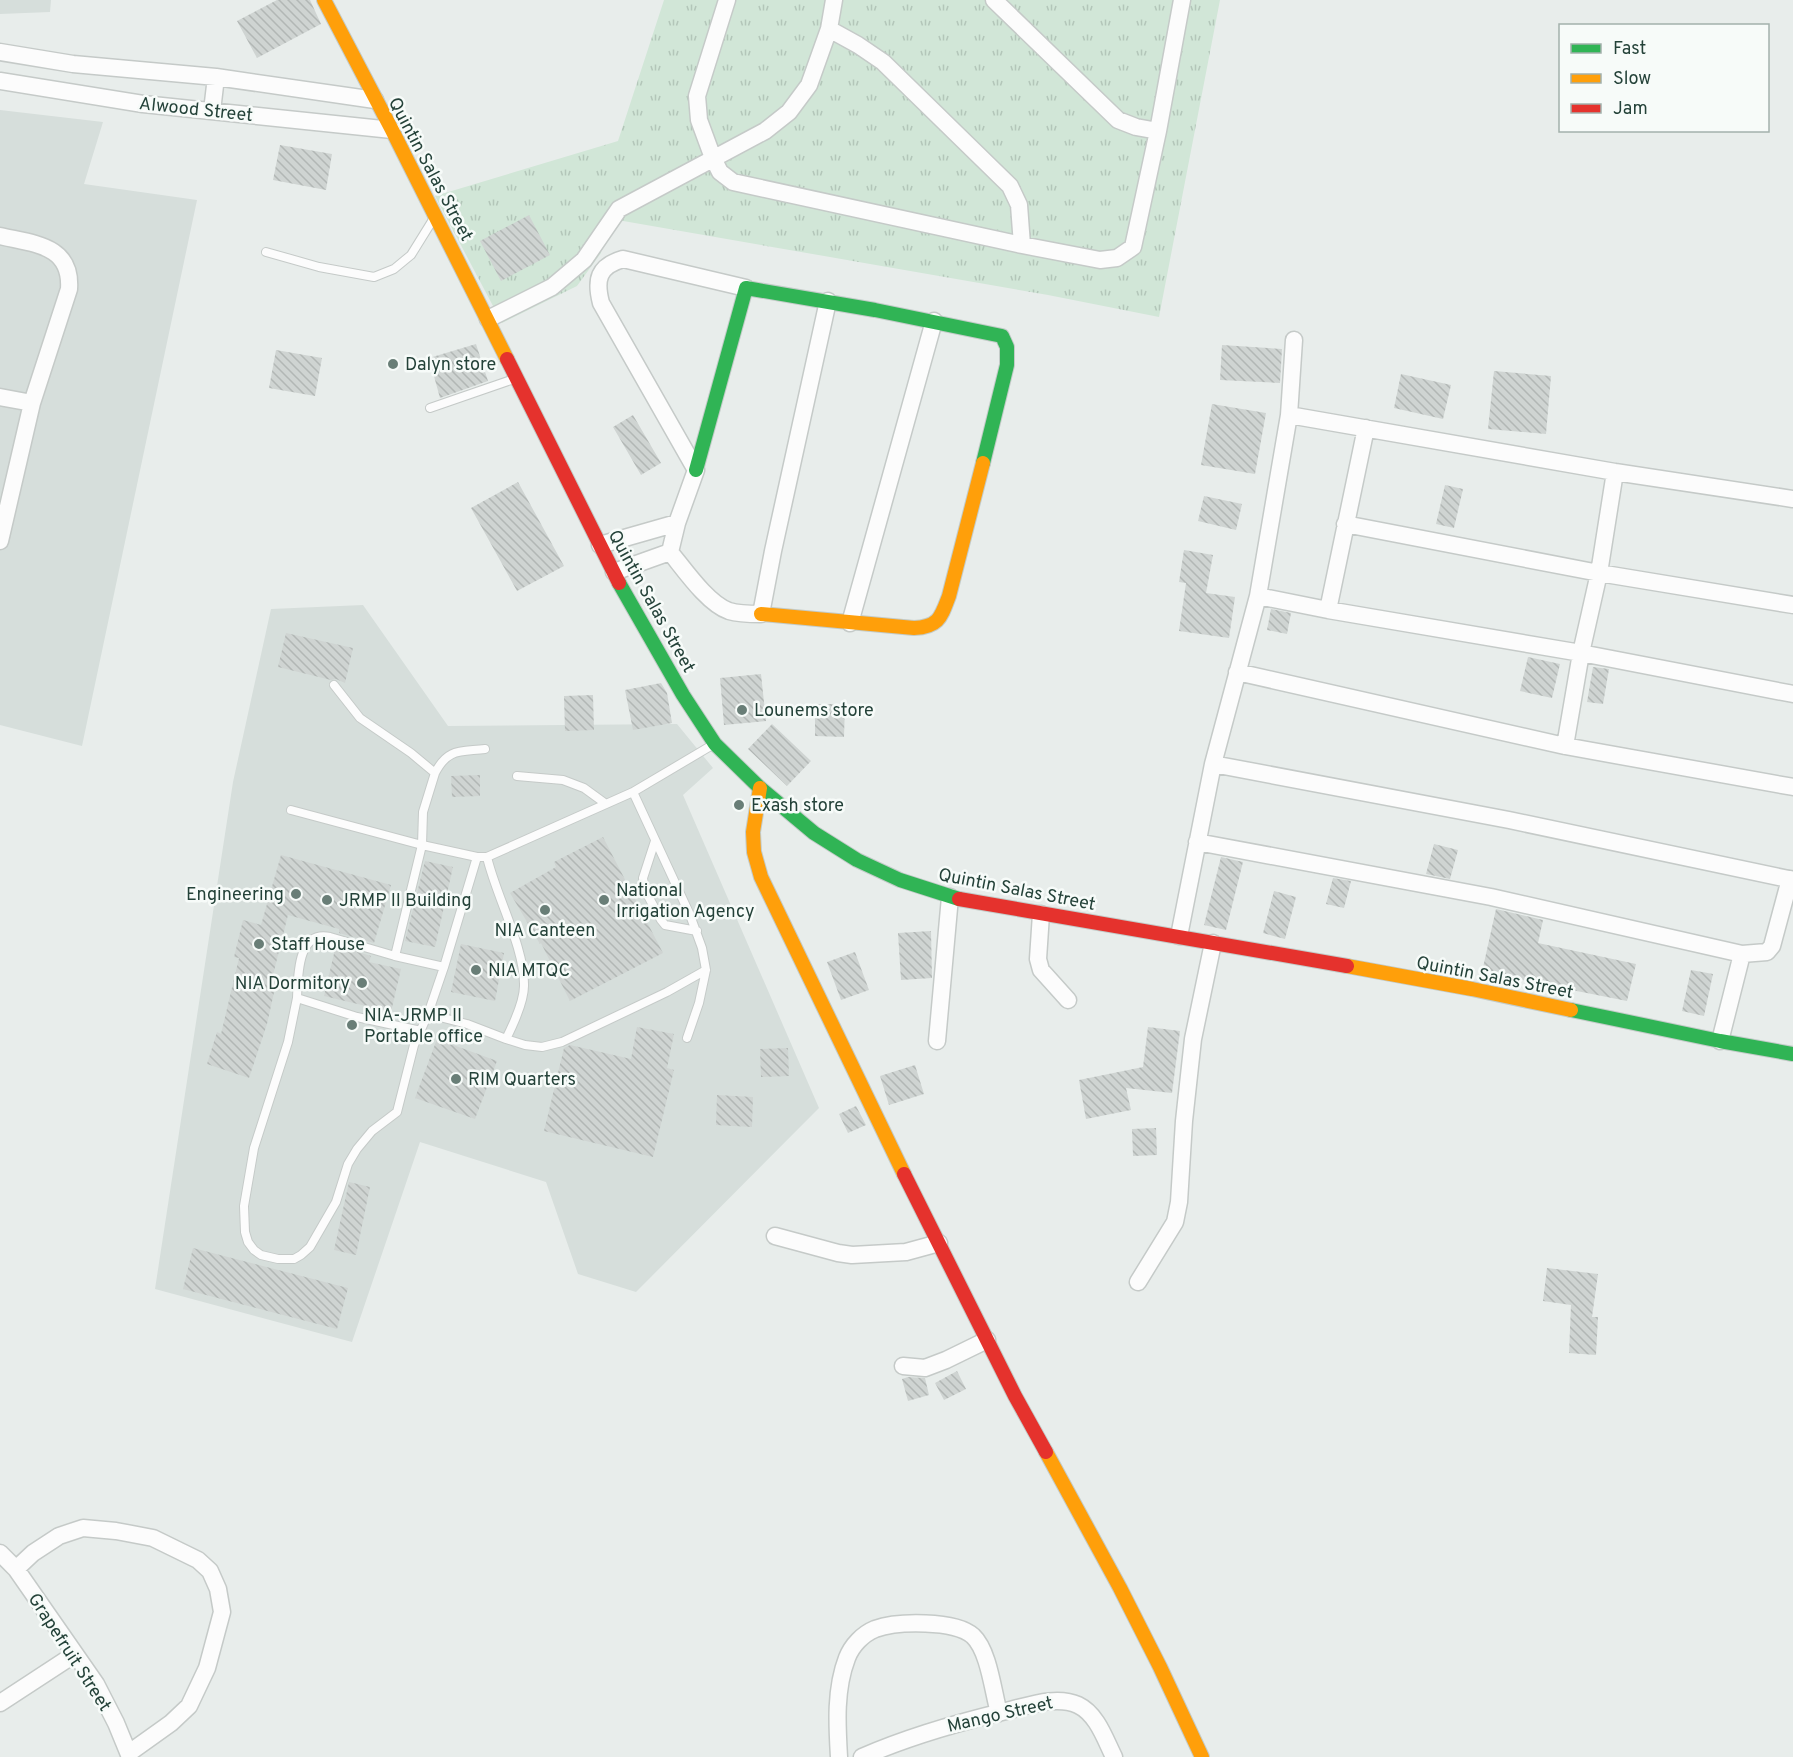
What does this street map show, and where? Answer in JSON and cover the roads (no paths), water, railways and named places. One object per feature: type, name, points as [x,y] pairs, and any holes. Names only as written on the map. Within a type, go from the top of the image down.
[{"type":"main road","name":"Quintin Salas Street","points":[[324,0],[488,319],[600,545],[683,695],[715,744],[760,788],[814,833],[857,860],[900,880],[950,897],[1472,989],[1793,1054]]},
{"type":"main road","points":[[696,470],[746,288],[934,321],[1002,336],[1006,341],[1008,350],[1003,383],[949,596],[940,620],[926,628],[761,614]]},
{"type":"main road","points":[[760,788],[753,832],[754,852],[761,877],[903,1172],[1015,1396],[1120,1588],[1202,1757]]},
{"type":"street","points":[[727,0],[697,96],[699,120],[713,158],[720,172],[733,182],[1100,260],[1117,258],[1133,247],[1158,131],[1182,0]]},
{"type":"street","points":[[488,319],[552,287],[584,260],[619,209],[765,131],[789,112],[809,85],[829,29],[834,0]]},
{"type":"street","points":[[994,0],[1118,120],[1136,127],[1158,131]]},
{"type":"street","points":[[829,29],[883,62],[1010,186],[1019,205],[1022,245]]},
{"type":"street","name":"Alwood Street","points":[[0,52],[73,64],[216,76],[375,100]]},
{"type":"street","points":[[212,111],[216,76]]},
{"type":"street","name":"Alwood Street","points":[[0,81],[143,104],[392,130]]},
{"type":"street","points":[[0,236],[49,249],[66,263],[70,275],[69,289],[32,403],[0,541]]},
{"type":"street","points":[[669,552],[696,470],[601,303],[598,281],[602,270],[611,262],[622,259],[746,288]]},
{"type":"street","points":[[669,552],[711,601],[727,610],[741,614],[761,614],[828,301]]},
{"type":"street","points":[[850,623],[934,321]]},
{"type":"street","points":[[1179,936],[1213,764],[1258,596],[1290,416],[1294,340]]},
{"type":"street","points":[[0,397],[32,403]]},
{"type":"street","points":[[1290,416],[1615,472],[1793,499]]},
{"type":"street","points":[[1328,610],[1366,428]]},
{"type":"street","points":[[1565,747],[1581,653],[1599,573],[1615,472]]},
{"type":"street","points":[[600,545],[677,523]]},
{"type":"street","points":[[1346,524],[1599,573],[1793,605]]},
{"type":"street","points":[[614,572],[669,552]]},
{"type":"street","points":[[1258,596],[1581,653],[1793,694]]},
{"type":"street","points":[[1237,672],[1565,747],[1793,787]]},
{"type":"street","points":[[1197,842],[1491,897],[1742,954],[1767,952],[1772,946],[1791,880],[1509,820],[1213,764]]},
{"type":"street","points":[[937,1041],[950,897]]},
{"type":"street","points":[[1041,914],[1038,959],[1041,970],[1068,1000]]},
{"type":"street","points":[[1138,1282],[1175,1222],[1179,1202],[1184,1121],[1193,1038],[1213,943]]},
{"type":"street","points":[[1720,1041],[1742,954]]},
{"type":"street","points":[[775,1236],[828,1251],[852,1254],[906,1252],[939,1243]]},
{"type":"street","points":[[903,1366],[925,1368],[987,1340]]},
{"type":"street","points":[[16,1569],[33,1553],[59,1536],[83,1528],[116,1530],[153,1538],[198,1560],[210,1571],[218,1589],[222,1612],[207,1668],[189,1706],[130,1755]]},
{"type":"street","name":"Grapefruit Street","points":[[0,1553],[16,1569],[96,1683],[130,1755]]},
{"type":"street","points":[[839,1757],[837,1718],[840,1684],[848,1657],[858,1640],[873,1630],[890,1625],[946,1626],[963,1630],[973,1637],[980,1645],[986,1659],[999,1713]]},
{"type":"street","points":[[0,1702],[75,1654]]},
{"type":"street","name":"Mango Street","points":[[862,1757],[896,1742],[945,1726],[1063,1700],[1079,1706],[1091,1715],[1114,1757]]},
{"type":"lane","points":[[266,252],[319,267],[374,277],[394,269],[411,255],[435,215]]},
{"type":"lane","points":[[430,408],[517,378]]},
{"type":"lane","points":[[334,685],[360,718],[411,753],[435,773]]},
{"type":"lane","points":[[291,810],[422,845],[477,857],[487,857],[633,792],[715,744]]},
{"type":"lane","points":[[395,956],[422,845],[423,812],[435,773],[440,763],[450,754],[485,748]]},
{"type":"lane","points":[[517,776],[563,780],[584,788],[606,804]]},
{"type":"lane","points":[[633,792],[697,931],[702,948],[706,970],[699,1003],[687,1038]]},
{"type":"lane","points":[[655,841],[643,878],[647,894],[665,925],[697,931]]},
{"type":"lane","points":[[444,967],[324,936],[312,939],[303,952],[298,969],[297,998],[288,1042],[254,1148],[244,1206],[245,1232],[248,1242],[261,1255],[278,1259],[294,1259],[310,1247],[336,1202],[348,1164],[357,1149],[372,1131],[397,1112],[414,1045],[428,1014],[444,967],[477,857]]},
{"type":"lane","points":[[487,857],[519,954],[525,988],[506,1039]]},
{"type":"lane","points":[[428,1014],[467,1024],[525,1045],[543,1047],[562,1042],[675,988],[706,970]]},
{"type":"lane","points":[[297,998],[357,1017],[421,1031]]},
{"type":"place","name":"Dalyn store","points":[[393,364]]},
{"type":"place","name":"Lounems store","points":[[742,710]]},
{"type":"place","name":"Exash store","points":[[739,805]]},
{"type":"place","name":"Engineering","points":[[296,894]]},
{"type":"place","name":"JRMP II Building","points":[[327,900]]},
{"type":"place","name":"National Irrigation Agency","points":[[604,900]]},
{"type":"place","name":"NIA Canteen","points":[[545,910]]},
{"type":"place","name":"Staff House","points":[[259,944]]},
{"type":"place","name":"NIA MTQC","points":[[476,970]]},
{"type":"place","name":"NIA Dormitory","points":[[362,983]]},
{"type":"place","name":"NIA-JRMP II Portable office","points":[[352,1025]]},
{"type":"place","name":"RIM Quarters","points":[[456,1079]]}]
